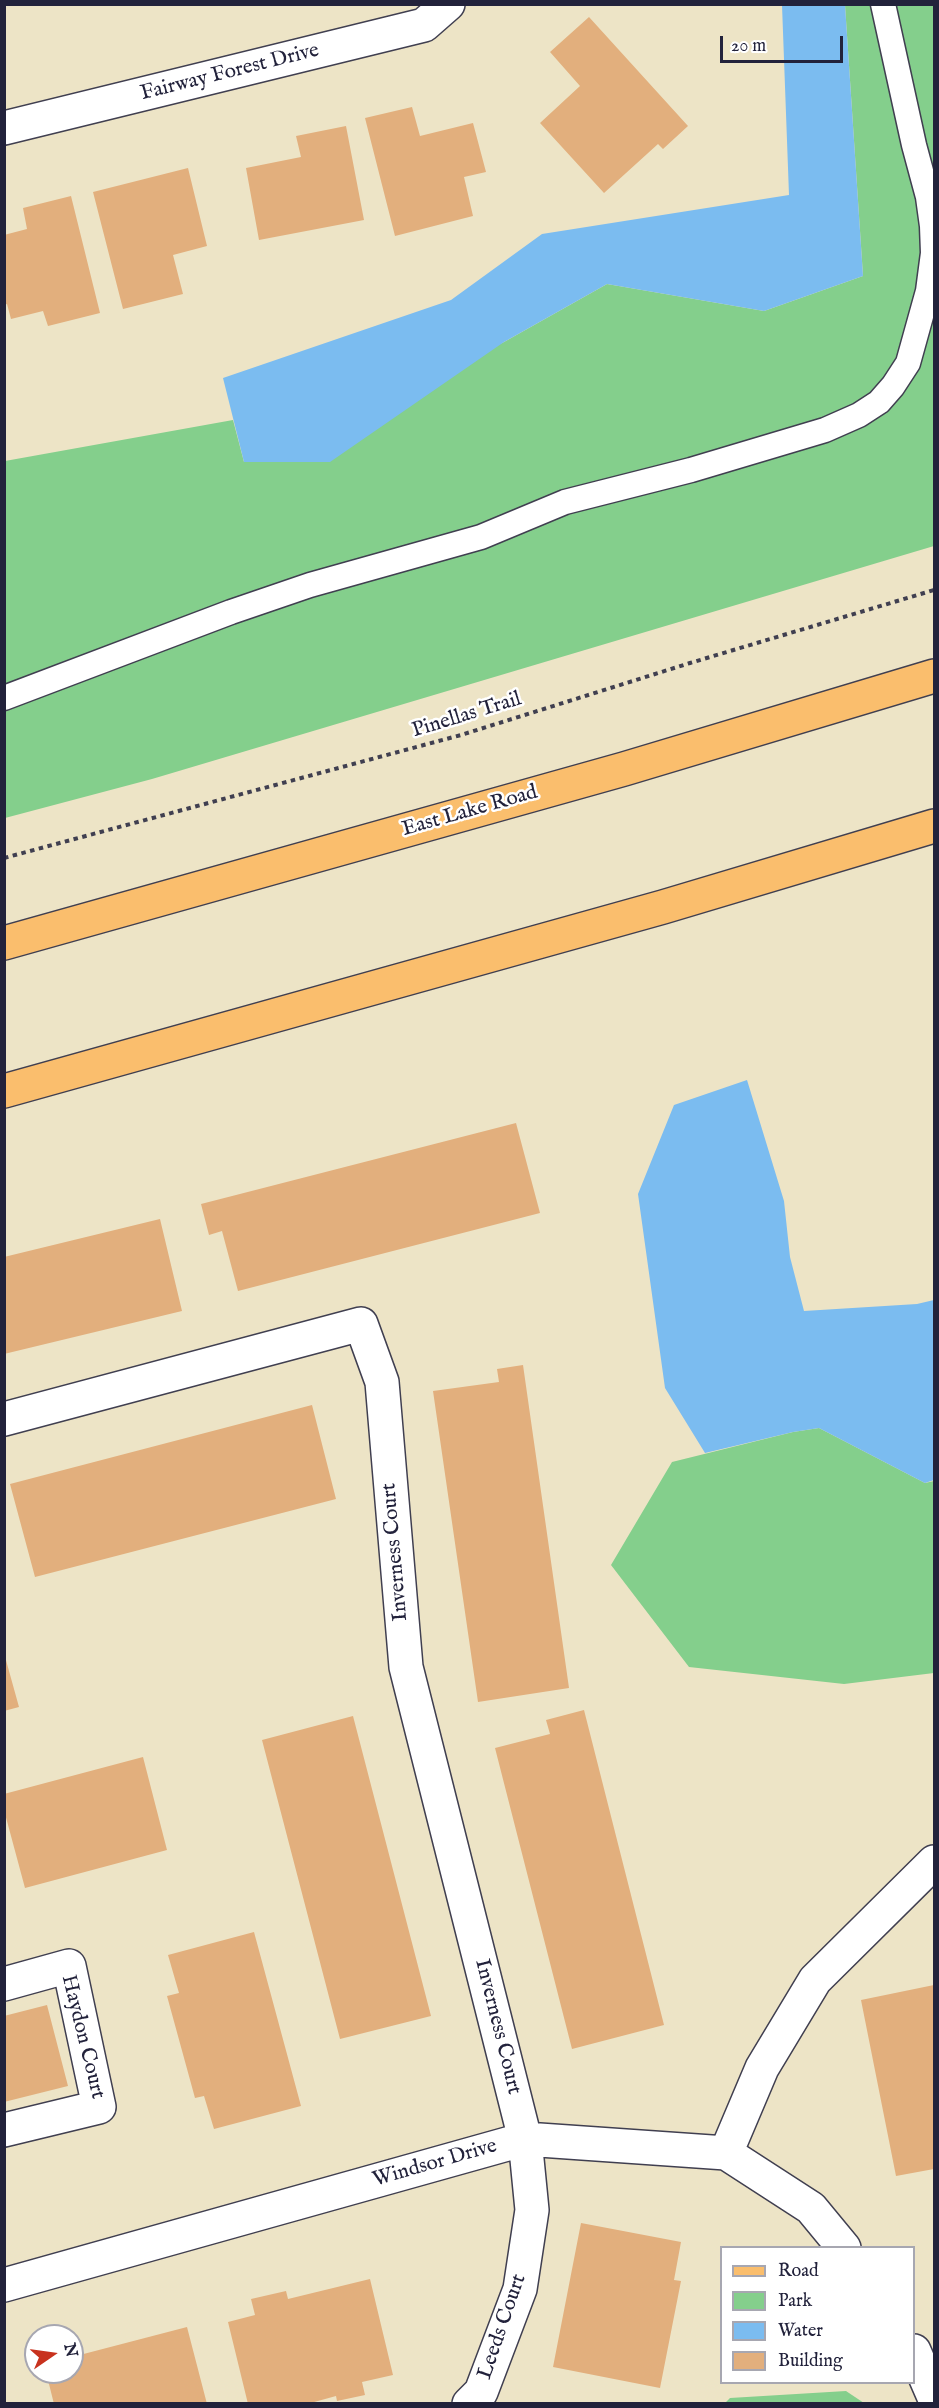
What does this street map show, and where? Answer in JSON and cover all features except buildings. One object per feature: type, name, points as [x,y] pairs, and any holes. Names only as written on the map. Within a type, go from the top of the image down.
[{"type":"main road","name":"East Lake Road","points":[[4,943],[612,772],[934,676]]},
{"type":"main road","points":[[4,1091],[663,907],[934,825]]},
{"type":"street","name":"Fairway Forest Drive","points":[[4,128],[424,25],[448,4]]},
{"type":"street","name":"Inverness Court","points":[[4,1419],[361,1324],[382,1382],[406,1667],[525,2139]]},
{"type":"street","points":[[726,2154],[762,2068],[815,1980],[934,1862]]},
{"type":"street","name":"Haydon Court","points":[[4,1984],[69,1966],[99,2107],[4,2130]]},
{"type":"street","name":"Windsor Drive","points":[[4,2284],[525,2139],[726,2154],[811,2208],[843,2246]]},
{"type":"street","name":"Leeds Court","points":[[469,2403],[481,2392],[520,2289],[532,2210],[525,2139]]},
{"type":"street","points":[[915,2353],[934,2397]]},
{"type":"lane","points":[[4,698],[231,612],[310,585],[481,537],[566,502],[713,464],[825,430],[859,415],[879,402],[908,363],[928,291],[933,252],[933,226],[928,197],[906,111],[883,4]]},
{"type":"path","name":"Pinellas Trail","points":[[4,858],[461,735],[934,590]]},
{"type":"green space","points":[[845,5],[934,5],[934,546],[152,779],[5,818],[5,461],[233,420],[244,462],[504,342],[607,284],[764,311],[863,276]]},
{"type":"green space","points":[[819,1428],[925,1483],[934,1481],[934,1673],[844,1684],[689,1667],[611,1565],[672,1462],[793,1432]]},
{"type":"green space","points":[[846,2391],[864,2403],[725,2403],[730,2398]]},
{"type":"water","points":[[782,5],[845,5],[863,276],[764,311],[607,284],[504,342],[330,462],[244,462],[223,378],[451,300],[542,234],[789,195]]},
{"type":"water","points":[[747,1080],[784,1201],[790,1257],[804,1311],[917,1304],[934,1300],[934,1480],[925,1483],[819,1428],[705,1453],[665,1388],[638,1194],[674,1105]]}]
